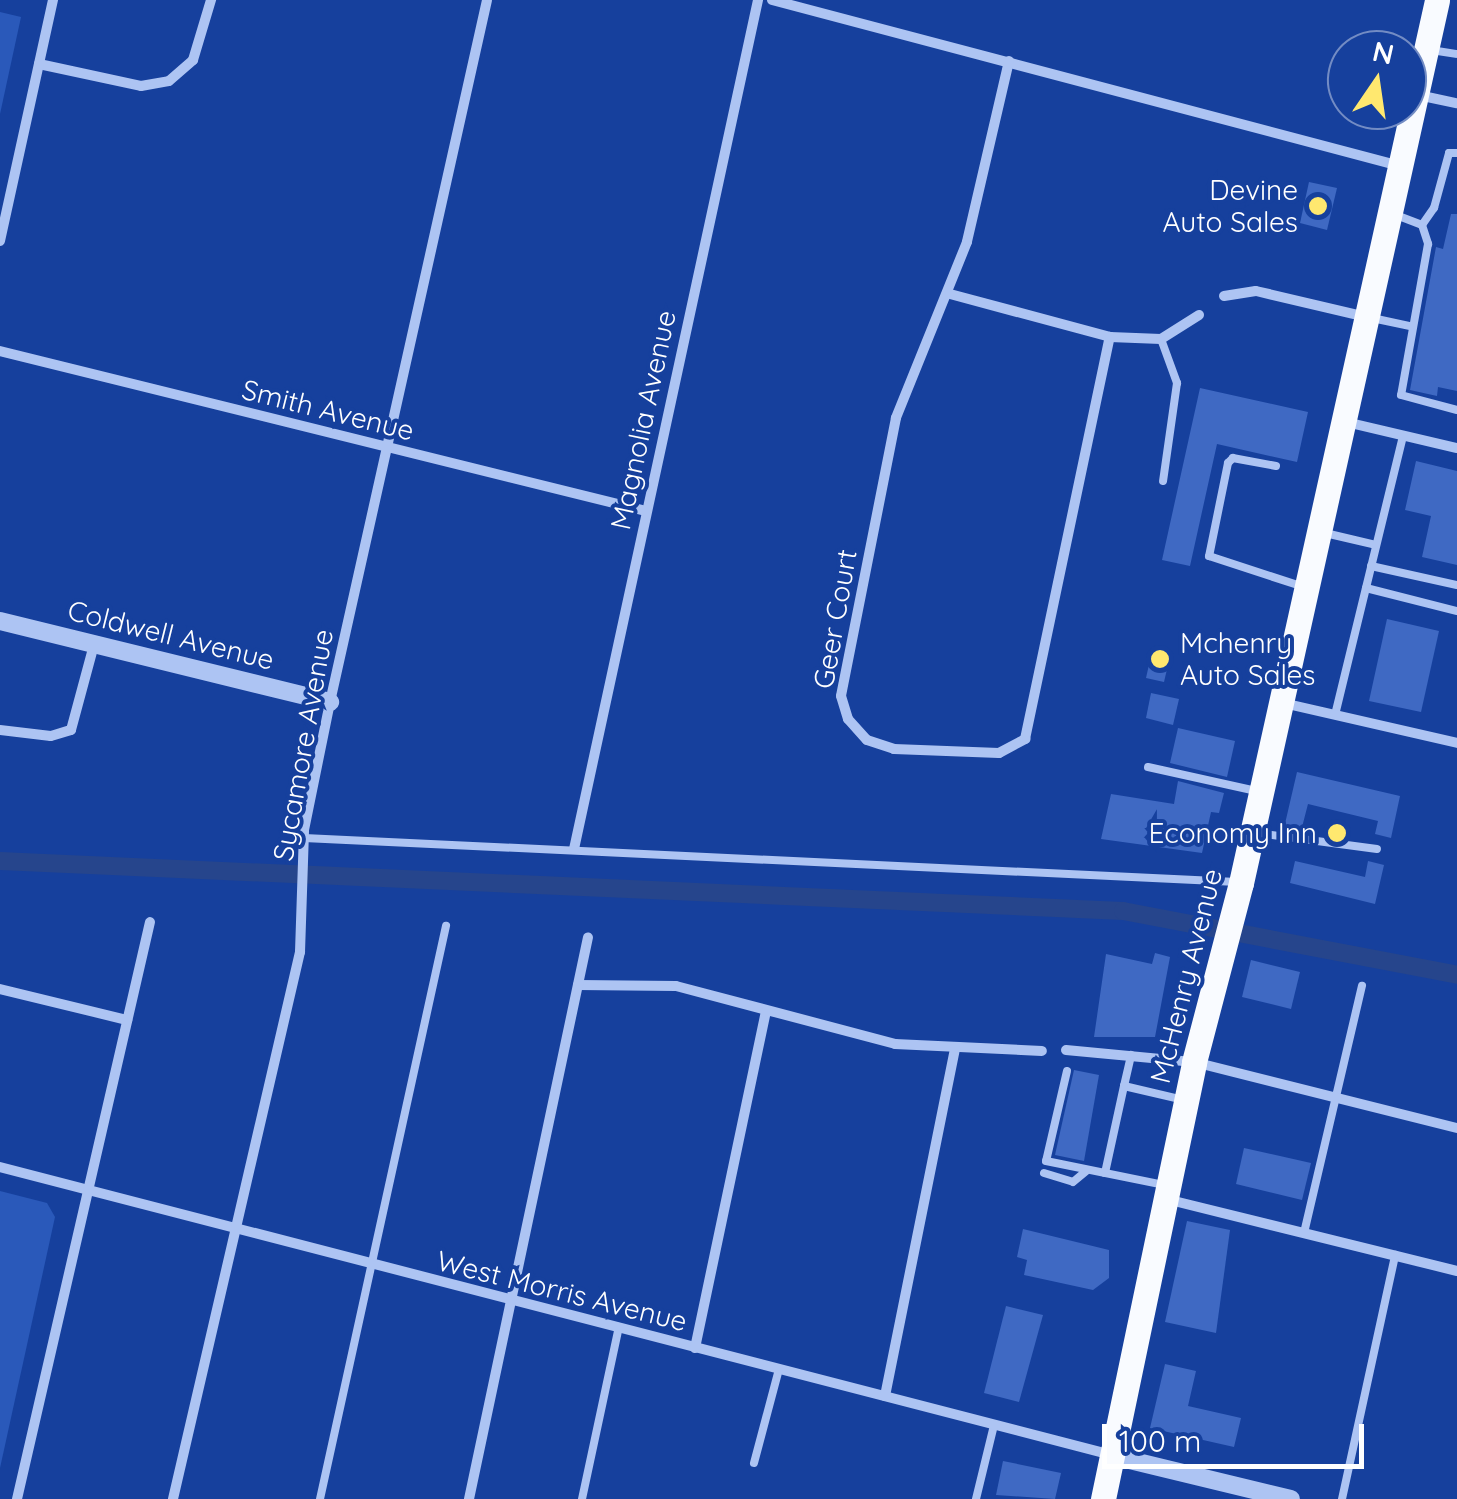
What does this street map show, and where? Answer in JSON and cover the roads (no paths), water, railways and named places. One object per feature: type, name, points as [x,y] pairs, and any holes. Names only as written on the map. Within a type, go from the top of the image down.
[{"type":"main road","name":"McHenry Avenue","points":[[1427,49],[1438,0]]},
{"type":"main road","name":"McHenry Avenue","points":[[1103,1499],[1194,1062],[1239,893],[1408,130]]},
{"type":"street","points":[[0,241],[53,0]]},
{"type":"street","points":[[38,64],[141,86],[169,81],[193,60],[211,0]]},
{"type":"street","name":"Sycamore Avenue","points":[[173,1499],[300,952],[301,858],[330,702],[487,0]]},
{"type":"street","name":"Magnolia Avenue","points":[[574,849],[758,0]]},
{"type":"street","points":[[772,0],[1401,166]]},
{"type":"street","name":"Geer Court","points":[[1009,61],[950,294],[896,418],[843,680],[848,720],[878,746],[999,753],[1025,739],[1110,338]]},
{"type":"street","points":[[1427,97],[1457,104]]},
{"type":"street","points":[[1224,296],[1256,290],[1368,317]]},
{"type":"street","points":[[950,294],[1110,338],[1160,338],[1199,315]]},
{"type":"street","name":"Smith Avenue","points":[[0,351],[646,511]]},
{"type":"street","points":[[1345,422],[1457,448]]},
{"type":"street","name":"Coldwell Avenue","points":[[0,621],[330,702]]},
{"type":"street","points":[[0,730],[52,736],[71,730],[94,645]]},
{"type":"street","points":[[1282,703],[1457,744]]},
{"type":"street","points":[[18,1499],[86,1188],[150,922]]},
{"type":"street","points":[[469,1499],[507,1301],[588,936]]},
{"type":"street","points":[[578,985],[676,986],[894,1044],[1042,1051]]},
{"type":"street","points":[[0,989],[127,1020]]},
{"type":"street","points":[[695,1348],[766,1010]]},
{"type":"street","points":[[884,1396],[955,1048]]},
{"type":"street","points":[[1066,1050],[1194,1062],[1457,1128]]},
{"type":"street","name":"West Morris Avenue","points":[[0,1166],[1112,1456]]},
{"type":"street","points":[[1167,1192],[1304,1233],[1457,1271]]},
{"type":"street","points":[[1112,1456],[1291,1499]]},
{"type":"lane","points":[[1427,49],[1456,54]]},
{"type":"lane","points":[[1453,153],[1422,224],[1428,244],[1410,326],[1401,395],[1457,410]]},
{"type":"lane","points":[[1390,214],[1422,224]]},
{"type":"lane","points":[[1368,317],[1410,326]]},
{"type":"lane","points":[[1160,338],[1177,384],[1163,481]]},
{"type":"lane","points":[[1335,715],[1402,435]]},
{"type":"lane","points":[[1276,466],[1233,458],[1228,463],[1209,556],[1308,588]]},
{"type":"lane","points":[[1321,532],[1376,545]]},
{"type":"lane","points":[[1371,566],[1457,585]]},
{"type":"lane","points":[[1366,588],[1457,611]]},
{"type":"lane","points":[[1148,768],[1262,792]]},
{"type":"lane","points":[[1253,832],[1378,849]]},
{"type":"lane","points":[[304,838],[574,849],[1239,893]]},
{"type":"lane","points":[[320,1499],[446,926]]},
{"type":"lane","points":[[1304,1233],[1362,986]]},
{"type":"lane","points":[[1105,1173],[1131,1055]]},
{"type":"lane","points":[[1068,1071],[1046,1161],[1105,1173],[1167,1192]]},
{"type":"lane","points":[[1124,1086],[1186,1100]]},
{"type":"lane","points":[[1044,1173],[1073,1182],[1086,1171]]},
{"type":"lane","points":[[1342,1499],[1395,1255]]},
{"type":"lane","points":[[582,1499],[619,1327]]},
{"type":"lane","points":[[754,1463],[780,1369]]},
{"type":"lane","points":[[976,1499],[994,1424]]},
{"type":"waterway","points":[[0,861],[1123,911],[1457,975]]},
{"type":"place","name":"Devine Auto Sales","points":[[1318,206]]},
{"type":"place","name":"Mchenry Auto Sales","points":[[1160,659]]},
{"type":"place","name":"Economy Inn","points":[[1337,833]]}]
